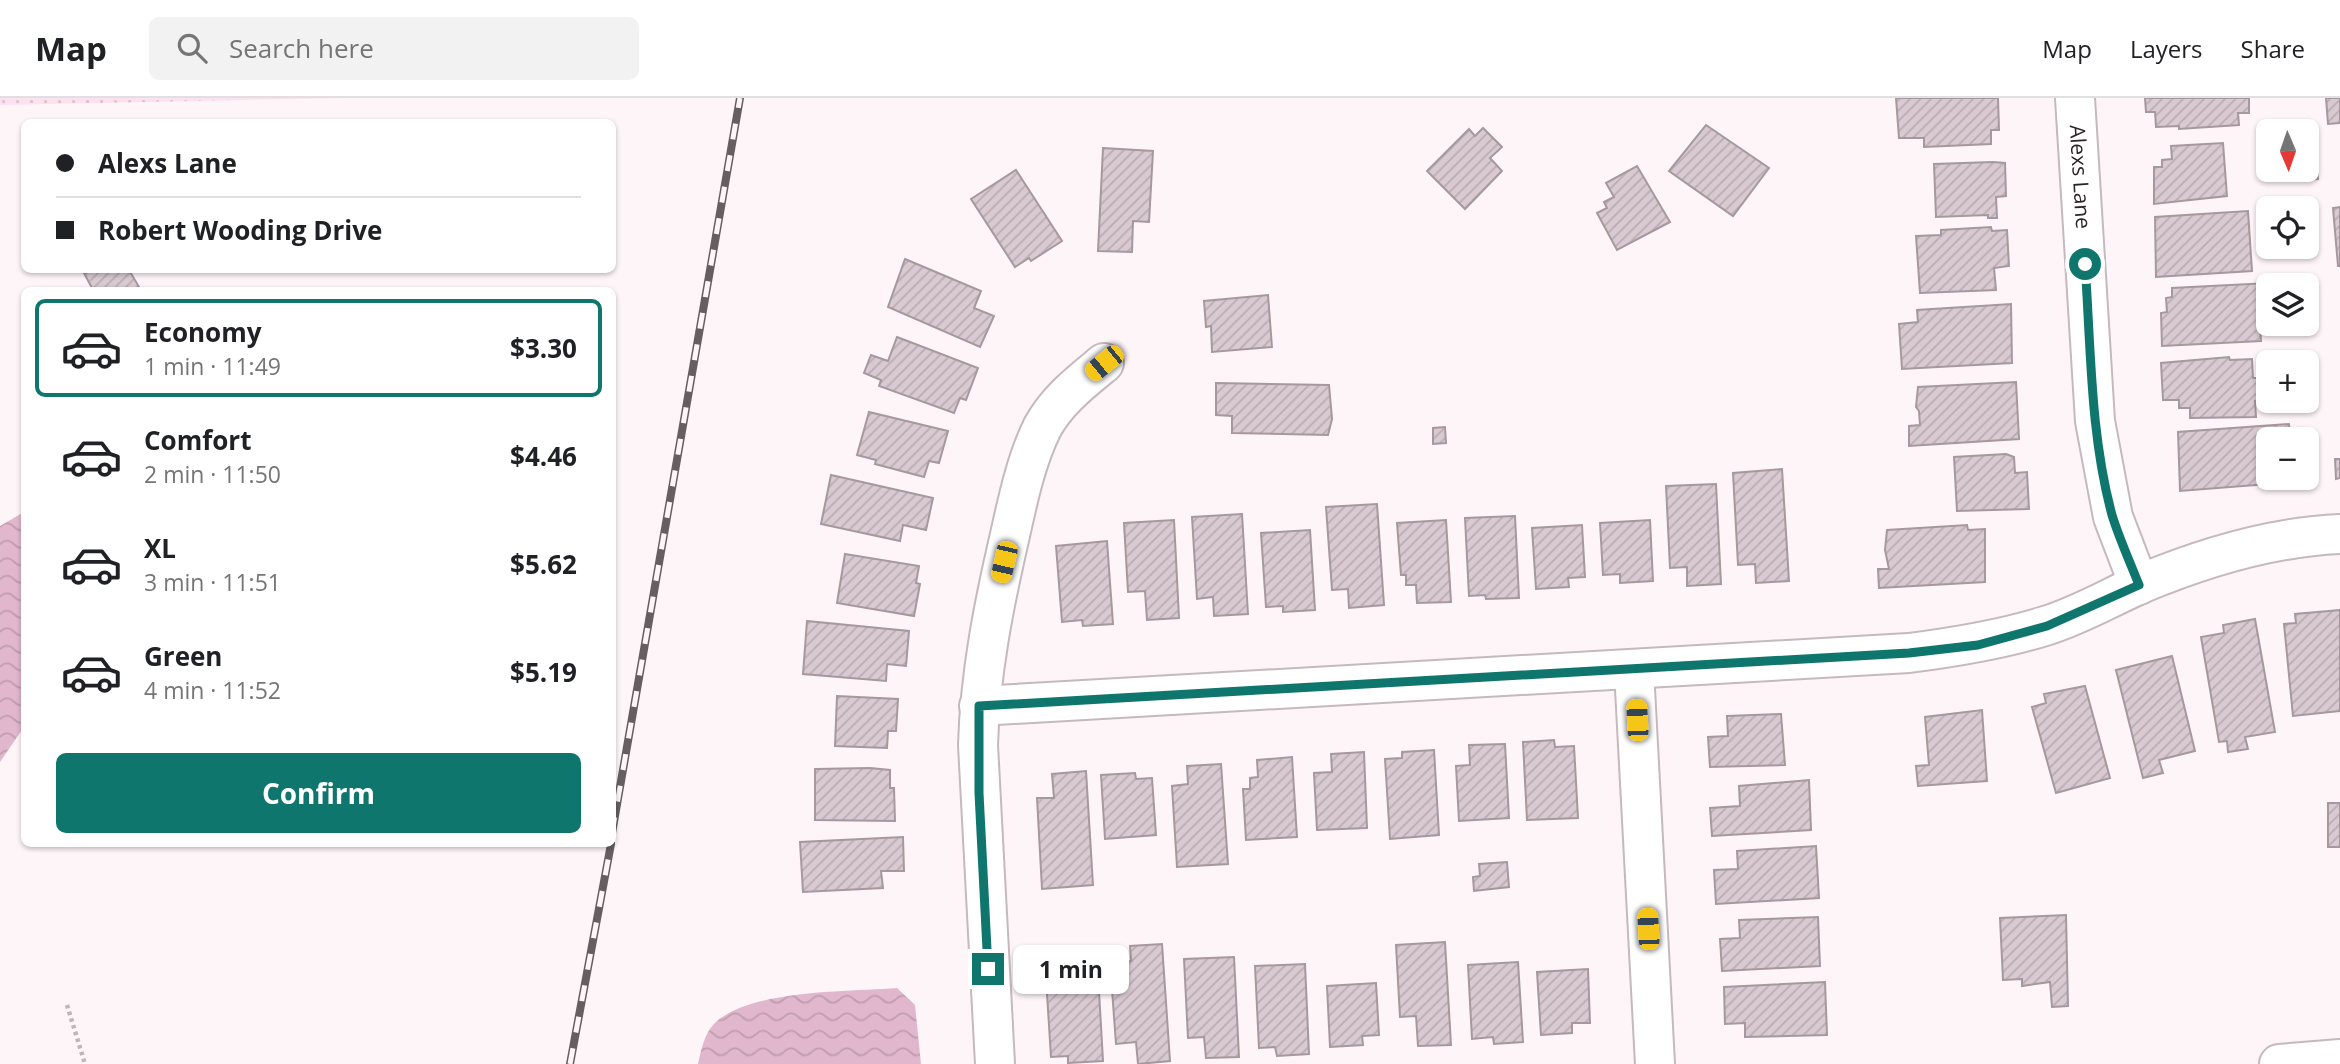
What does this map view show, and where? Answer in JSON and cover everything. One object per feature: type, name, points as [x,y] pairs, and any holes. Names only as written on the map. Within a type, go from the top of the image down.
[{"type":"street","name":"Alexs Lane","points":[[2076,98],[2095,421],[2113,517],[2139,585]]},
{"type":"street","points":[[995,1064],[979,793],[979,706],[991,618],[1024,477],[1043,427],[1066,394],[1104,363]]},
{"type":"street","points":[[979,706],[1634,670],[1909,653],[1978,645],[2047,626],[2139,585],[2225,553],[2284,540],[2340,534]]},
{"type":"street","points":[[1634,670],[1655,1064]]},
{"type":"street","points":[[2278,1064],[2340,1059]]},
{"type":"path","points":[[67,1005],[85,1064]]},
{"type":"shaded area","points":[[0,98],[344,98],[0,105]]},
{"type":"water","points":[[21,514],[21,731],[0,762],[0,526]]},
{"type":"water","points":[[897,988],[915,1005],[921,1064],[698,1064],[705,1038],[714,1024],[750,1004],[800,994]]},
{"type":"building","points":[[1896,98],[1998,98],[1999,130],[1991,130],[1991,144],[1924,147],[1924,138],[1899,138]]},
{"type":"building","points":[[2145,98],[2249,98],[2249,113],[2238,113],[2239,125],[2179,129],[2179,126],[2156,127],[2155,112],[2146,112]]},
{"type":"building","points":[[2326,98],[2340,98],[2340,123],[2328,124]]},
{"type":"building","points":[[1706,125],[1769,168],[1733,216],[1669,171]]},
{"type":"building","points":[[1483,128],[1502,147],[1490,158],[1502,171],[1465,209],[1427,171],[1469,129],[1475,136]]},
{"type":"building","points":[[2223,143],[2227,196],[2154,204],[2154,167],[2162,167],[2162,160],[2172,159],[2171,146]]},
{"type":"building","points":[[1103,148],[1153,151],[1149,222],[1133,221],[1132,252],[1098,251]]},
{"type":"building","points":[[2005,163],[2006,196],[1996,197],[1997,218],[1988,218],[1988,215],[1936,217],[1934,164]]},
{"type":"building","points":[[1637,166],[1670,222],[1617,250],[1597,213],[1607,208],[1604,202],[1614,197],[1606,183]]},
{"type":"building","points":[[1016,170],[1062,241],[1031,261],[1029,258],[1015,267],[971,199]]},
{"type":"building","points":[[2340,207],[2340,266],[2338,266],[2333,208]]},
{"type":"building","points":[[2248,211],[2252,271],[2156,277],[2155,217]]},
{"type":"building","points":[[1991,227],[1992,231],[2007,230],[2009,266],[1994,268],[1996,290],[1920,293],[1916,236],[1941,235],[1941,230]]},
{"type":"building","points":[[905,259],[981,291],[974,308],[994,316],[980,347],[888,307]]},
{"type":"building","points":[[84,273],[131,273],[139,287],[91,287]]},
{"type":"building","points":[[2256,284],[2256,336],[2261,336],[2261,341],[2162,346],[2161,313],[2167,312],[2166,298],[2172,297],[2172,288]]},
{"type":"building","points":[[1268,295],[1272,347],[1212,352],[1211,326],[1206,327],[1204,301]]},
{"type":"building","points":[[2011,304],[2012,363],[1902,369],[1899,324],[1918,322],[1917,310]]},
{"type":"building","points":[[897,337],[978,368],[966,400],[960,398],[954,413],[879,386],[881,380],[864,373],[871,355],[888,361]]},
{"type":"building","points":[[2229,357],[2230,360],[2252,359],[2253,378],[2256,378],[2256,417],[2190,418],[2190,408],[2179,408],[2179,400],[2163,400],[2161,363]]},
{"type":"building","points":[[2016,382],[2019,439],[1909,446],[1909,426],[1920,425],[1916,407],[1918,387]]},
{"type":"building","points":[[1216,383],[1329,385],[1332,419],[1328,435],[1232,433],[1232,416],[1216,415]]},
{"type":"building","points":[[869,412],[948,431],[939,463],[929,461],[924,477],[875,464],[876,460],[857,455]]},
{"type":"building","points":[[2289,424],[2289,427],[2256,427],[2256,485],[2180,491],[2178,432]]},
{"type":"building","points":[[1445,427],[1446,443],[1433,444],[1433,428]]},
{"type":"building","points":[[2006,454],[2014,457],[2015,473],[2027,472],[2029,509],[1957,511],[1954,457]]},
{"type":"building","points":[[2335,459],[2340,459],[2340,478],[2336,479]]},
{"type":"building","points":[[1782,469],[1789,581],[1756,583],[1755,564],[1738,565],[1733,473]]},
{"type":"building","points":[[831,475],[933,498],[926,530],[903,525],[900,541],[821,524]]},
{"type":"building","points":[[1716,484],[1721,584],[1687,586],[1687,567],[1670,568],[1666,486]]},
{"type":"building","points":[[1377,504],[1384,605],[1349,608],[1348,589],[1332,590],[1326,507]]},
{"type":"building","points":[[1242,514],[1248,614],[1214,616],[1213,597],[1197,599],[1192,517]]},
{"type":"building","points":[[1515,516],[1519,598],[1486,599],[1485,595],[1469,596],[1465,518]]},
{"type":"building","points":[[1174,520],[1179,618],[1147,620],[1145,591],[1128,592],[1124,523]]},
{"type":"building","points":[[1446,520],[1451,602],[1417,603],[1416,585],[1406,585],[1406,575],[1401,575],[1397,523]]},
{"type":"building","points":[[1650,520],[1653,581],[1620,583],[1620,574],[1603,575],[1600,523]]},
{"type":"building","points":[[1582,525],[1585,577],[1568,578],[1569,587],[1536,589],[1532,528]]},
{"type":"building","points":[[1967,525],[1968,530],[1985,529],[1985,582],[1879,588],[1878,569],[1889,569],[1885,550],[1887,530]]},
{"type":"building","points":[[1310,530],[1315,610],[1283,612],[1283,606],[1266,607],[1261,533]]},
{"type":"building","points":[[1107,541],[1113,624],[1083,626],[1082,620],[1062,622],[1056,546]]},
{"type":"building","points":[[845,554],[919,566],[916,583],[920,584],[914,616],[837,603]]},
{"type":"building","points":[[2340,610],[2340,711],[2293,716],[2284,624],[2296,623],[2295,614]]},
{"type":"building","points":[[2255,619],[2275,732],[2245,737],[2248,749],[2228,752],[2227,741],[2219,742],[2201,637],[2224,633],[2223,625]]},
{"type":"building","points":[[807,621],[909,631],[906,666],[887,664],[886,681],[803,674]]},
{"type":"building","points":[[2172,656],[2195,751],[2159,760],[2163,773],[2143,778],[2116,670]]},
{"type":"building","points":[[2085,686],[2110,778],[2056,793],[2032,707],[2046,703],[2044,694]]},
{"type":"building","points":[[837,696],[898,699],[896,731],[888,731],[887,748],[835,746]]},
{"type":"building","points":[[1982,710],[1987,781],[1918,786],[1916,766],[1929,765],[1925,717]]},
{"type":"building","points":[[1781,714],[1785,765],[1710,767],[1708,737],[1728,736],[1727,716]]},
{"type":"building","points":[[1554,740],[1555,747],[1574,746],[1578,818],[1527,820],[1523,742]]},
{"type":"building","points":[[1505,744],[1509,818],[1459,821],[1456,766],[1470,765],[1469,745]]},
{"type":"building","points":[[1434,750],[1439,835],[1390,839],[1385,759],[1402,758],[1402,752]]},
{"type":"building","points":[[1364,752],[1367,828],[1317,830],[1314,773],[1332,772],[1331,754]]},
{"type":"building","points":[[1292,757],[1297,837],[1246,840],[1243,789],[1250,789],[1250,778],[1258,777],[1257,760]]},
{"type":"building","points":[[1221,764],[1228,864],[1177,867],[1172,786],[1188,784],[1187,766]]},
{"type":"building","points":[[815,769],[890,770],[890,788],[894,788],[895,821],[815,820]]},
{"type":"building","points":[[1086,771],[1093,885],[1042,889],[1037,798],[1054,798],[1052,774]]},
{"type":"building","points":[[1135,773],[1136,779],[1152,778],[1156,835],[1105,839],[1101,775]]},
{"type":"building","points":[[1809,780],[1811,830],[1712,836],[1710,808],[1740,806],[1739,786]]},
{"type":"building","points":[[2328,803],[2340,803],[2340,847],[2328,847]]},
{"type":"building","points":[[903,837],[904,871],[881,871],[883,888],[803,892],[800,842]]},
{"type":"building","points":[[1816,846],[1819,898],[1716,904],[1714,870],[1738,869],[1737,851]]},
{"type":"building","points":[[1507,862],[1509,887],[1474,891],[1473,877],[1480,876],[1479,864]]},
{"type":"building","points":[[2066,915],[2068,1006],[2052,1007],[2050,982],[2022,986],[2022,979],[2003,980],[2000,918]]},
{"type":"building","points":[[1818,917],[1820,966],[1722,971],[1720,939],[1740,938],[1739,920]]},
{"type":"building","points":[[1445,942],[1451,1045],[1418,1046],[1416,1016],[1400,1017],[1396,945]]},
{"type":"building","points":[[1162,944],[1170,1061],[1138,1064],[1136,1042],[1116,1044],[1110,962],[1131,961],[1130,946]]},
{"type":"building","points":[[1234,957],[1239,1057],[1206,1058],[1204,1037],[1188,1038],[1184,959]]},
{"type":"building","points":[[1518,962],[1523,1042],[1494,1044],[1493,1037],[1472,1039],[1468,965]]},
{"type":"building","points":[[1305,964],[1309,1054],[1277,1056],[1275,1047],[1259,1048],[1255,966]]},
{"type":"building","points":[[1588,969],[1590,1023],[1572,1023],[1572,1033],[1541,1035],[1537,972]]},
{"type":"building","points":[[1098,974],[1103,1061],[1068,1063],[1068,1056],[1051,1057],[1046,978]]},
{"type":"building","points":[[1825,982],[1827,1035],[1745,1037],[1745,1023],[1725,1024],[1724,987]]},
{"type":"building","points":[[1376,983],[1379,1035],[1362,1036],[1363,1045],[1330,1047],[1327,986]]},
{"type":"railway","points":[[616,810],[740,98]]},
{"type":"railway","points":[[570,1064],[610,847]]},
{"type":"route","points":[[988,969],[979,793],[979,706],[1909,653],[1978,645],[2047,626],[2139,585],[2113,517],[2102,470],[2095,421],[2085,264]]}]
